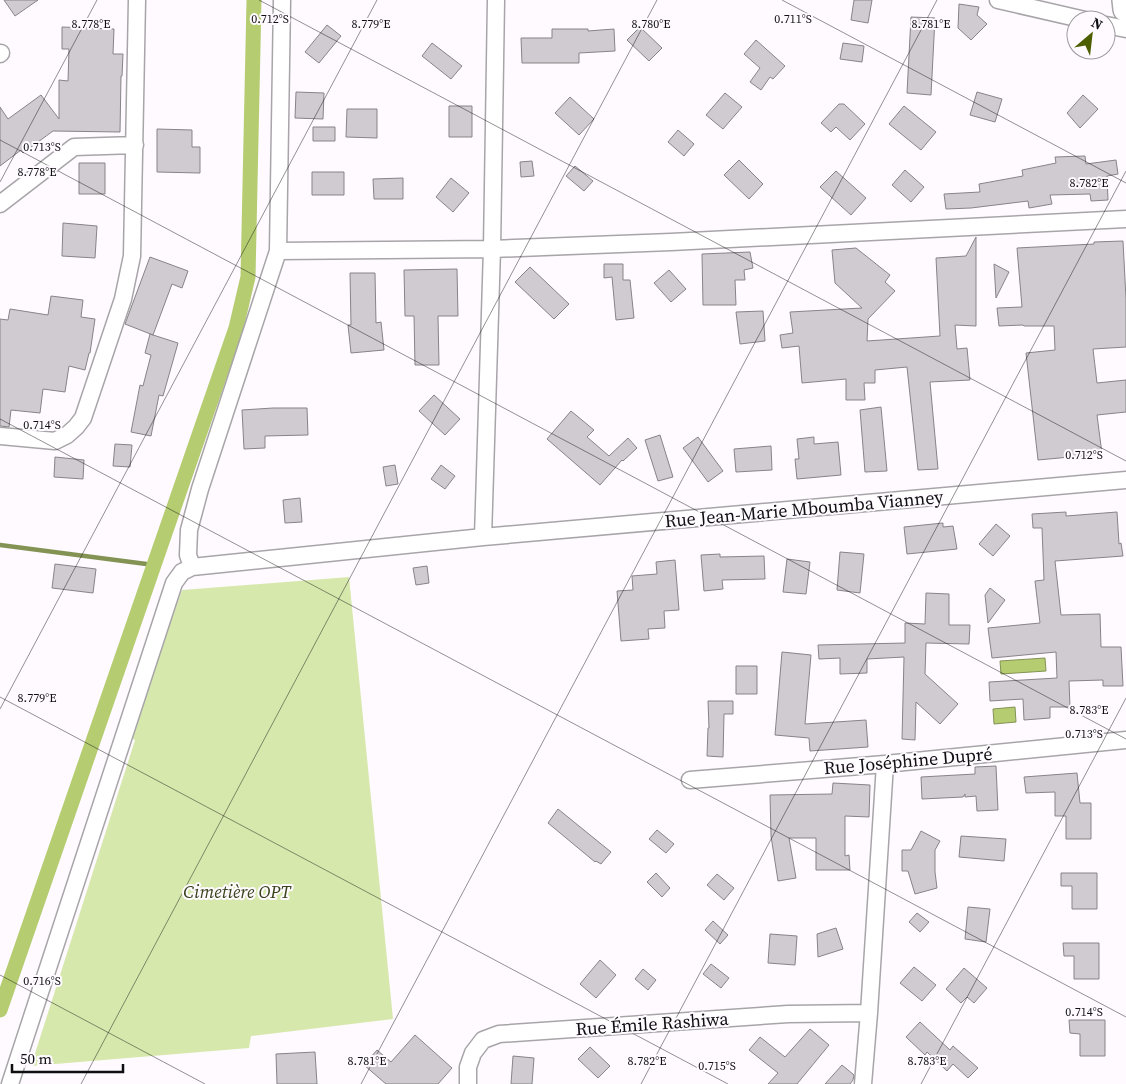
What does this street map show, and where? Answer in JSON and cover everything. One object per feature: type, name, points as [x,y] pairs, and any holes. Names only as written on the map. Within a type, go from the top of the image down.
[{"type":"main road","points":[[1125,0],[1126,9]]},
{"type":"street","points":[[0,436],[55,441],[67,435],[76,427],[83,418],[123,299],[132,256],[137,0]]},
{"type":"street","points":[[10,1084],[174,583],[182,572],[192,567],[188,555],[189,530],[278,251],[282,0]]},
{"type":"street","points":[[483,537],[492,249],[496,0]]},
{"type":"street","points":[[998,0],[1066,16]]},
{"type":"street","points":[[0,204],[74,147],[135,145]]},
{"type":"street","points":[[278,251],[492,249],[1126,219]]},
{"type":"street","name":"Rue Jean-Marie Mboumba Vianney","points":[[192,567],[483,537],[1126,480]]},
{"type":"street","name":"Rue Joséphine Dupré","points":[[690,780],[885,764],[1126,740]]},
{"type":"street","points":[[863,1084],[885,764]]},
{"type":"street","name":"Rue Émile Rashiwa","points":[[468,1084],[468,1067],[473,1053],[483,1040],[499,1034],[788,1014],[869,1013]]},
{"type":"green space","name":"Cimetière OPT","points":[[349,577],[393,1019],[251,1036],[249,1048],[31,1066],[135,740],[129,736],[182,590]]},
{"type":"shaded area","points":[[1045,658],[1046,671],[1001,674],[1000,661]]},
{"type":"shaded area","points":[[1015,707],[1016,722],[994,724],[993,709]]},
{"type":"building","points":[[4,0],[38,0],[15,16]]},
{"type":"building","points":[[854,0],[872,0],[868,23],[851,20]]},
{"type":"building","points":[[959,4],[979,7],[977,15],[987,24],[971,40],[958,28]]},
{"type":"building","points":[[911,17],[935,18],[931,95],[907,93]]},
{"type":"building","points":[[327,25],[341,36],[319,63],[305,52]]},
{"type":"building","points":[[62,27],[114,29],[113,54],[123,54],[120,132],[53,131],[23,153],[21,150],[0,166],[0,107],[8,119],[41,95],[59,119],[59,80],[68,81],[69,49],[62,49]]},
{"type":"building","points":[[640,27],[662,48],[649,61],[627,40]]},
{"type":"building","points":[[552,29],[588,29],[588,31],[614,29],[615,51],[579,53],[579,63],[522,63],[521,38],[552,38]]},
{"type":"building","points":[[756,40],[785,66],[773,79],[770,77],[761,90],[750,82],[760,68],[744,54]]},
{"type":"building","points":[[432,43],[462,66],[451,79],[422,56]]},
{"type":"building","points":[[843,43],[864,46],[862,62],[840,59]]},
{"type":"building","points":[[296,92],[324,93],[323,119],[295,118]]},
{"type":"building","points":[[977,92],[1002,99],[995,122],[970,115]]},
{"type":"building","points":[[725,93],[742,107],[723,129],[706,115]]},
{"type":"building","points":[[1083,95],[1098,109],[1080,128],[1067,113]]},
{"type":"building","points":[[570,97],[594,119],[579,135],[555,113]]},
{"type":"building","points":[[839,104],[844,104],[865,124],[850,140],[836,127],[831,132],[821,123]]},
{"type":"building","points":[[449,106],[472,106],[472,137],[449,137]]},
{"type":"building","points":[[904,106],[936,132],[921,150],[889,124]]},
{"type":"building","points":[[347,109],[377,109],[377,138],[346,137]]},
{"type":"building","points":[[313,127],[335,127],[335,141],[313,141]]},
{"type":"building","points":[[157,129],[192,130],[192,147],[200,147],[200,173],[157,172]]},
{"type":"building","points":[[678,130],[694,144],[684,156],[668,142]]},
{"type":"building","points":[[1085,156],[1086,164],[1116,160],[1118,174],[1107,176],[1108,200],[1091,201],[1090,194],[1050,195],[1052,204],[1029,208],[1028,201],[946,209],[944,194],[980,192],[979,184],[1023,176],[1022,170],[1056,163],[1055,157]]},
{"type":"building","points":[[739,160],[763,184],[749,199],[724,175]]},
{"type":"building","points":[[532,161],[534,176],[521,177],[520,162]]},
{"type":"building","points":[[79,163],[105,163],[105,194],[79,194]]},
{"type":"building","points":[[575,166],[593,181],[584,191],[566,176]]},
{"type":"building","points":[[905,170],[924,187],[911,202],[892,185]]},
{"type":"building","points":[[836,171],[866,198],[851,215],[820,187]]},
{"type":"building","points":[[312,172],[344,172],[344,195],[312,195]]},
{"type":"building","points":[[403,178],[403,199],[374,199],[373,179]]},
{"type":"building","points":[[451,178],[469,193],[453,212],[436,197]]},
{"type":"building","points":[[63,223],[97,226],[95,258],[62,256]]},
{"type":"building","points":[[976,237],[976,326],[955,325],[957,349],[967,348],[970,380],[930,382],[938,469],[918,470],[907,367],[875,370],[875,383],[864,383],[865,400],[846,400],[846,379],[802,383],[799,346],[782,348],[780,335],[793,333],[790,312],[862,308],[835,283],[832,250],[856,248],[890,275],[885,282],[895,291],[868,319],[867,341],[940,336],[936,258],[966,256]]},
{"type":"building","points":[[1123,241],[1126,347],[1093,349],[1097,383],[1126,380],[1126,412],[1097,415],[1102,454],[1038,460],[1026,353],[1055,350],[1054,326],[999,326],[997,308],[1022,307],[1017,248]]},
{"type":"building","points":[[750,252],[753,268],[744,270],[745,280],[735,280],[736,305],[703,305],[702,254]]},
{"type":"building","points":[[150,257],[188,271],[182,288],[172,284],[153,335],[125,324]]},
{"type":"building","points":[[604,264],[623,264],[623,280],[630,280],[634,318],[616,320],[612,277],[604,278]]},
{"type":"building","points":[[994,264],[1009,272],[996,298]]},
{"type":"building","points":[[530,267],[569,304],[554,319],[515,282]]},
{"type":"building","points":[[457,269],[458,316],[438,316],[439,365],[415,365],[414,316],[405,316],[404,270]]},
{"type":"building","points":[[669,270],[686,289],[671,302],[654,283]]},
{"type":"building","points":[[350,273],[375,273],[376,323],[381,322],[384,350],[351,353],[348,325],[351,325]]},
{"type":"building","points":[[51,296],[83,300],[81,317],[95,319],[90,353],[85,370],[69,366],[65,392],[43,389],[40,413],[11,410],[9,427],[0,426],[0,319],[8,320],[10,309],[48,315]]},
{"type":"building","points":[[763,311],[765,341],[740,344],[736,312]]},
{"type":"building","points":[[150,334],[178,343],[163,396],[159,395],[151,436],[131,432],[140,385],[143,386],[151,355],[145,353]]},
{"type":"building","points":[[434,395],[460,419],[445,435],[419,411]]},
{"type":"building","points":[[881,407],[887,471],[865,472],[860,410]]},
{"type":"building","points":[[307,408],[308,435],[265,436],[265,448],[244,449],[242,410]]},
{"type":"building","points":[[571,411],[594,430],[587,437],[609,456],[628,438],[637,448],[622,460],[600,485],[547,439]]},
{"type":"building","points":[[660,435],[673,477],[658,481],[645,440]]},
{"type":"building","points":[[698,437],[723,471],[708,482],[683,448]]},
{"type":"building","points":[[814,437],[814,444],[838,442],[841,475],[797,479],[795,459],[799,459],[797,439]]},
{"type":"building","points":[[115,444],[132,445],[130,467],[113,466]]},
{"type":"building","points":[[771,446],[772,470],[736,472],[734,449]]},
{"type":"building","points":[[55,457],[84,460],[83,479],[54,477]]},
{"type":"building","points":[[395,465],[398,484],[386,486],[383,467]]},
{"type":"building","points":[[441,465],[455,476],[445,489],[431,479]]},
{"type":"building","points":[[300,498],[302,522],[285,523],[283,500]]},
{"type":"building","points":[[1066,512],[1066,516],[1117,512],[1119,544],[1121,543],[1123,556],[1055,561],[1061,615],[1100,614],[1101,647],[1121,647],[1123,686],[1103,686],[1103,680],[1069,681],[1070,707],[1050,707],[1050,718],[1024,720],[1023,699],[990,701],[989,682],[1057,678],[1056,652],[992,658],[988,628],[1040,623],[1035,581],[1044,580],[1042,528],[1033,528],[1032,514]]},
{"type":"building","points":[[943,523],[943,527],[953,526],[957,549],[907,554],[904,527]]},
{"type":"building","points":[[996,524],[1010,536],[993,556],[979,544]]},
{"type":"building","points":[[840,552],[864,554],[860,593],[837,590]]},
{"type":"building","points":[[720,554],[720,557],[764,556],[765,579],[722,580],[723,589],[704,591],[701,555]]},
{"type":"building","points":[[787,559],[810,562],[806,594],[783,592]]},
{"type":"building","points":[[675,560],[679,610],[664,611],[665,628],[648,629],[649,639],[621,641],[617,591],[633,590],[632,576],[657,574],[656,562]]},
{"type":"building","points":[[55,564],[96,569],[93,593],[52,588]]},
{"type":"building","points":[[427,566],[429,583],[416,585],[413,568]]},
{"type":"building","points":[[990,588],[1005,600],[988,623],[985,595]]},
{"type":"building","points":[[926,593],[949,594],[949,625],[970,625],[969,644],[926,643],[925,674],[958,704],[940,724],[916,702],[915,740],[902,739],[904,657],[867,659],[867,673],[840,674],[840,658],[819,659],[818,645],[905,643],[905,623],[925,624]]},
{"type":"building","points":[[782,652],[811,655],[805,724],[866,720],[868,747],[810,751],[809,738],[775,735]]},
{"type":"building","points":[[736,666],[757,666],[757,694],[736,694]]},
{"type":"building","points":[[708,701],[733,701],[733,714],[724,714],[723,757],[707,756]]},
{"type":"building","points":[[996,766],[998,810],[977,811],[976,796],[965,797],[965,794],[963,797],[922,799],[921,777],[975,774],[975,767]]},
{"type":"building","points":[[1077,773],[1080,803],[1091,803],[1091,839],[1066,839],[1066,816],[1055,816],[1055,792],[1026,793],[1024,777]]},
{"type":"building","points":[[833,783],[870,785],[869,817],[845,816],[845,856],[849,855],[850,870],[816,870],[816,838],[789,838],[796,878],[778,881],[771,836],[770,795],[832,794]]},
{"type":"building","points":[[558,809],[611,852],[601,864],[595,862],[548,823]]},
{"type":"building","points":[[657,830],[674,844],[666,853],[649,839]]},
{"type":"building","points":[[921,831],[940,841],[935,850],[937,888],[915,894],[908,871],[902,871],[902,850],[911,850]]},
{"type":"building","points":[[961,836],[1006,839],[1004,861],[959,857]]},
{"type":"building","points":[[656,873],[670,888],[662,897],[647,882]]},
{"type":"building","points":[[1061,873],[1097,873],[1097,909],[1072,909],[1072,886],[1061,886]]},
{"type":"building","points":[[717,874],[734,888],[724,900],[707,885]]},
{"type":"building","points":[[968,907],[990,909],[986,942],[965,939]]},
{"type":"building","points":[[917,913],[929,922],[920,932],[909,922]]},
{"type":"building","points":[[713,921],[728,935],[720,944],[705,930]]},
{"type":"building","points":[[836,928],[843,949],[818,957],[817,934]]},
{"type":"building","points":[[770,934],[797,936],[795,965],[768,963]]},
{"type":"building","points":[[1063,943],[1099,943],[1099,979],[1074,979],[1074,956],[1064,956]]},
{"type":"building","points":[[600,960],[616,975],[596,998],[580,984]]},
{"type":"building","points":[[711,964],[729,978],[721,988],[703,974]]},
{"type":"building","points":[[914,967],[936,985],[922,1001],[900,983]]},
{"type":"building","points":[[964,968],[987,988],[974,1003],[967,997],[961,1003],[946,989]]},
{"type":"building","points":[[643,969],[656,980],[648,990],[635,979]]},
{"type":"building","points":[[1069,1020],[1105,1020],[1105,1056],[1080,1056],[1080,1034],[1070,1033]]},
{"type":"building","points":[[920,1022],[950,1050],[953,1046],[978,1068],[968,1078],[953,1064],[947,1071],[927,1052],[925,1055],[906,1037]]},
{"type":"building","points":[[810,1029],[829,1045],[797,1084],[768,1084],[778,1073],[749,1050],[760,1037],[785,1057]]},
{"type":"building","points":[[415,1035],[452,1068],[438,1084],[386,1084],[364,1065],[377,1050],[391,1062]]},
{"type":"building","points":[[590,1047],[610,1066],[598,1078],[578,1059]]},
{"type":"building","points":[[315,1052],[317,1084],[277,1084],[276,1054]]},
{"type":"building","points":[[513,1056],[534,1058],[532,1084],[511,1084]]},
{"type":"building","points":[[842,1065],[854,1075],[850,1084],[825,1084]]},
{"type":"waterway","points":[[0,1010],[236,328],[248,277],[254,0]]},
{"type":"waterway","points":[[0,545],[154,565]]}]
